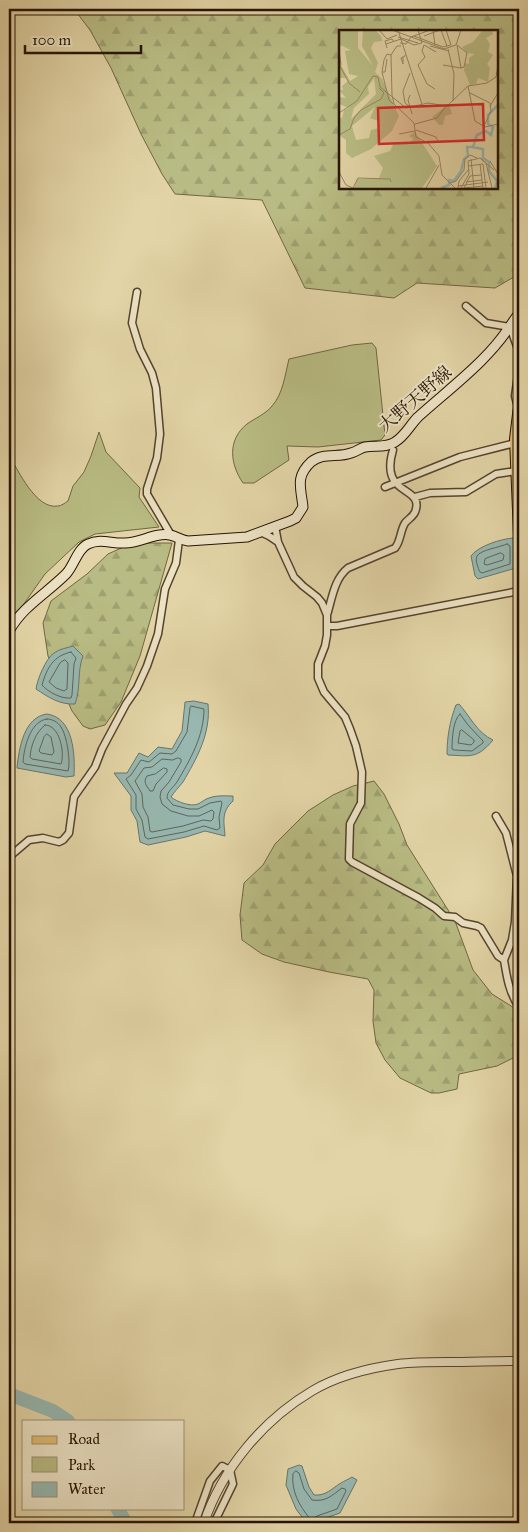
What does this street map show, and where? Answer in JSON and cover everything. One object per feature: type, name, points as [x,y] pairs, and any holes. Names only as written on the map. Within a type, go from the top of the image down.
[{"type":"main road","name":"大野天野線","points":[[9,631],[28,606],[67,573],[86,544],[97,541],[124,544],[158,536],[175,537],[188,541],[247,537],[290,521],[303,508],[299,485],[300,477],[313,461],[322,455],[351,453],[364,447],[385,446],[396,442],[417,418],[482,360],[519,314]]},
{"type":"main road","points":[[519,407],[515,443],[518,470],[519,534]]},
{"type":"street","points":[[9,857],[29,840],[38,837],[59,842],[64,840],[69,833],[74,797],[95,767],[102,749],[126,704],[137,688],[147,666],[158,634],[165,589],[176,563],[175,537],[147,494],[158,458],[160,434],[156,388],[152,373],[140,349],[132,323],[137,292]]},
{"type":"street","points":[[466,306],[486,323],[510,327],[519,352]]},
{"type":"street","points":[[519,368],[515,396],[519,407]]},
{"type":"street","points":[[385,487],[460,457],[515,443]]},
{"type":"street","points":[[393,450],[391,474],[395,483],[415,497],[416,511],[405,523],[399,544],[395,548],[348,568],[337,580],[327,615],[325,646],[318,664],[318,678],[324,692],[344,717],[350,728],[362,772],[361,803],[350,824],[349,858],[352,862],[419,898],[444,916],[455,917],[463,923],[481,928],[498,956],[504,960]]},
{"type":"street","points":[[415,497],[430,493],[466,492],[496,474],[518,470]]},
{"type":"street","points":[[275,526],[278,542],[294,577],[302,586],[317,597],[327,615]]},
{"type":"street","points":[[260,532],[278,542]]},
{"type":"street","points":[[327,626],[337,626],[519,591]]},
{"type":"street","points":[[496,816],[506,833],[517,876],[515,922],[512,940],[504,960],[508,985],[519,1007]]},
{"type":"street","points":[[511,851],[519,854]]},
{"type":"street","points":[[204,1523],[221,1483],[258,1434],[312,1390],[339,1378],[365,1370],[399,1364],[519,1361]]},
{"type":"street","points":[[195,1523],[210,1481],[222,1466],[230,1470]]},
{"type":"street","points":[[214,1523],[233,1484],[230,1470]]},
{"type":"green space","points":[[74,9],[519,9],[519,274],[495,288],[417,283],[394,298],[305,288],[262,200],[175,194],[141,134],[111,68],[90,30]]},
{"type":"green space","points":[[372,343],[376,348],[385,435],[381,440],[318,447],[287,446],[289,460],[254,483],[243,483],[233,460],[236,437],[247,424],[270,409],[276,401],[283,384],[289,359],[352,345]]},
{"type":"green space","points":[[99,432],[106,452],[140,488],[139,497],[159,527],[95,534],[79,542],[45,574],[9,625],[9,455],[35,496],[50,506],[59,506],[68,501],[73,486],[84,472]]},
{"type":"green space","points":[[172,543],[140,656],[121,702],[105,725],[90,729],[83,726],[72,711],[48,656],[43,623],[51,601],[87,574],[108,554],[128,545]]},
{"type":"green space","points":[[374,781],[384,794],[407,845],[455,921],[473,970],[492,994],[519,1011],[519,1055],[497,1066],[459,1074],[457,1089],[431,1093],[400,1078],[385,1060],[376,1043],[373,1021],[374,990],[368,979],[284,962],[262,954],[242,940],[240,915],[244,883],[263,865],[275,844],[308,811],[333,795],[353,786]]},
{"type":"water","points":[[513,538],[515,542],[516,568],[478,579],[475,576],[471,556],[474,552],[490,544]]},
{"type":"water","points":[[73,646],[83,656],[77,698],[75,704],[70,704],[54,700],[36,689],[42,669],[48,659],[54,653]]},
{"type":"water","points":[[194,701],[208,704],[205,735],[188,773],[171,797],[192,805],[212,797],[233,796],[233,801],[225,813],[225,836],[205,831],[148,845],[140,842],[137,821],[131,810],[131,796],[114,773],[127,773],[139,753],[148,757],[158,747],[172,749],[182,731],[185,702]]},
{"type":"water","points":[[459,704],[478,729],[493,740],[473,755],[447,754],[448,735],[456,705]]},
{"type":"water","points":[[47,714],[63,722],[68,730],[73,748],[74,776],[66,777],[17,768],[21,743],[28,727],[39,716]]},
{"type":"water","points":[[299,1465],[302,1466],[309,1487],[314,1495],[325,1493],[352,1477],[357,1480],[340,1513],[314,1522],[305,1521],[296,1509],[286,1485],[288,1469]]},
{"type":"waterway","points":[[9,1394],[53,1411],[66,1420]]},
{"type":"waterway","points":[[118,1510],[126,1523]]}]
